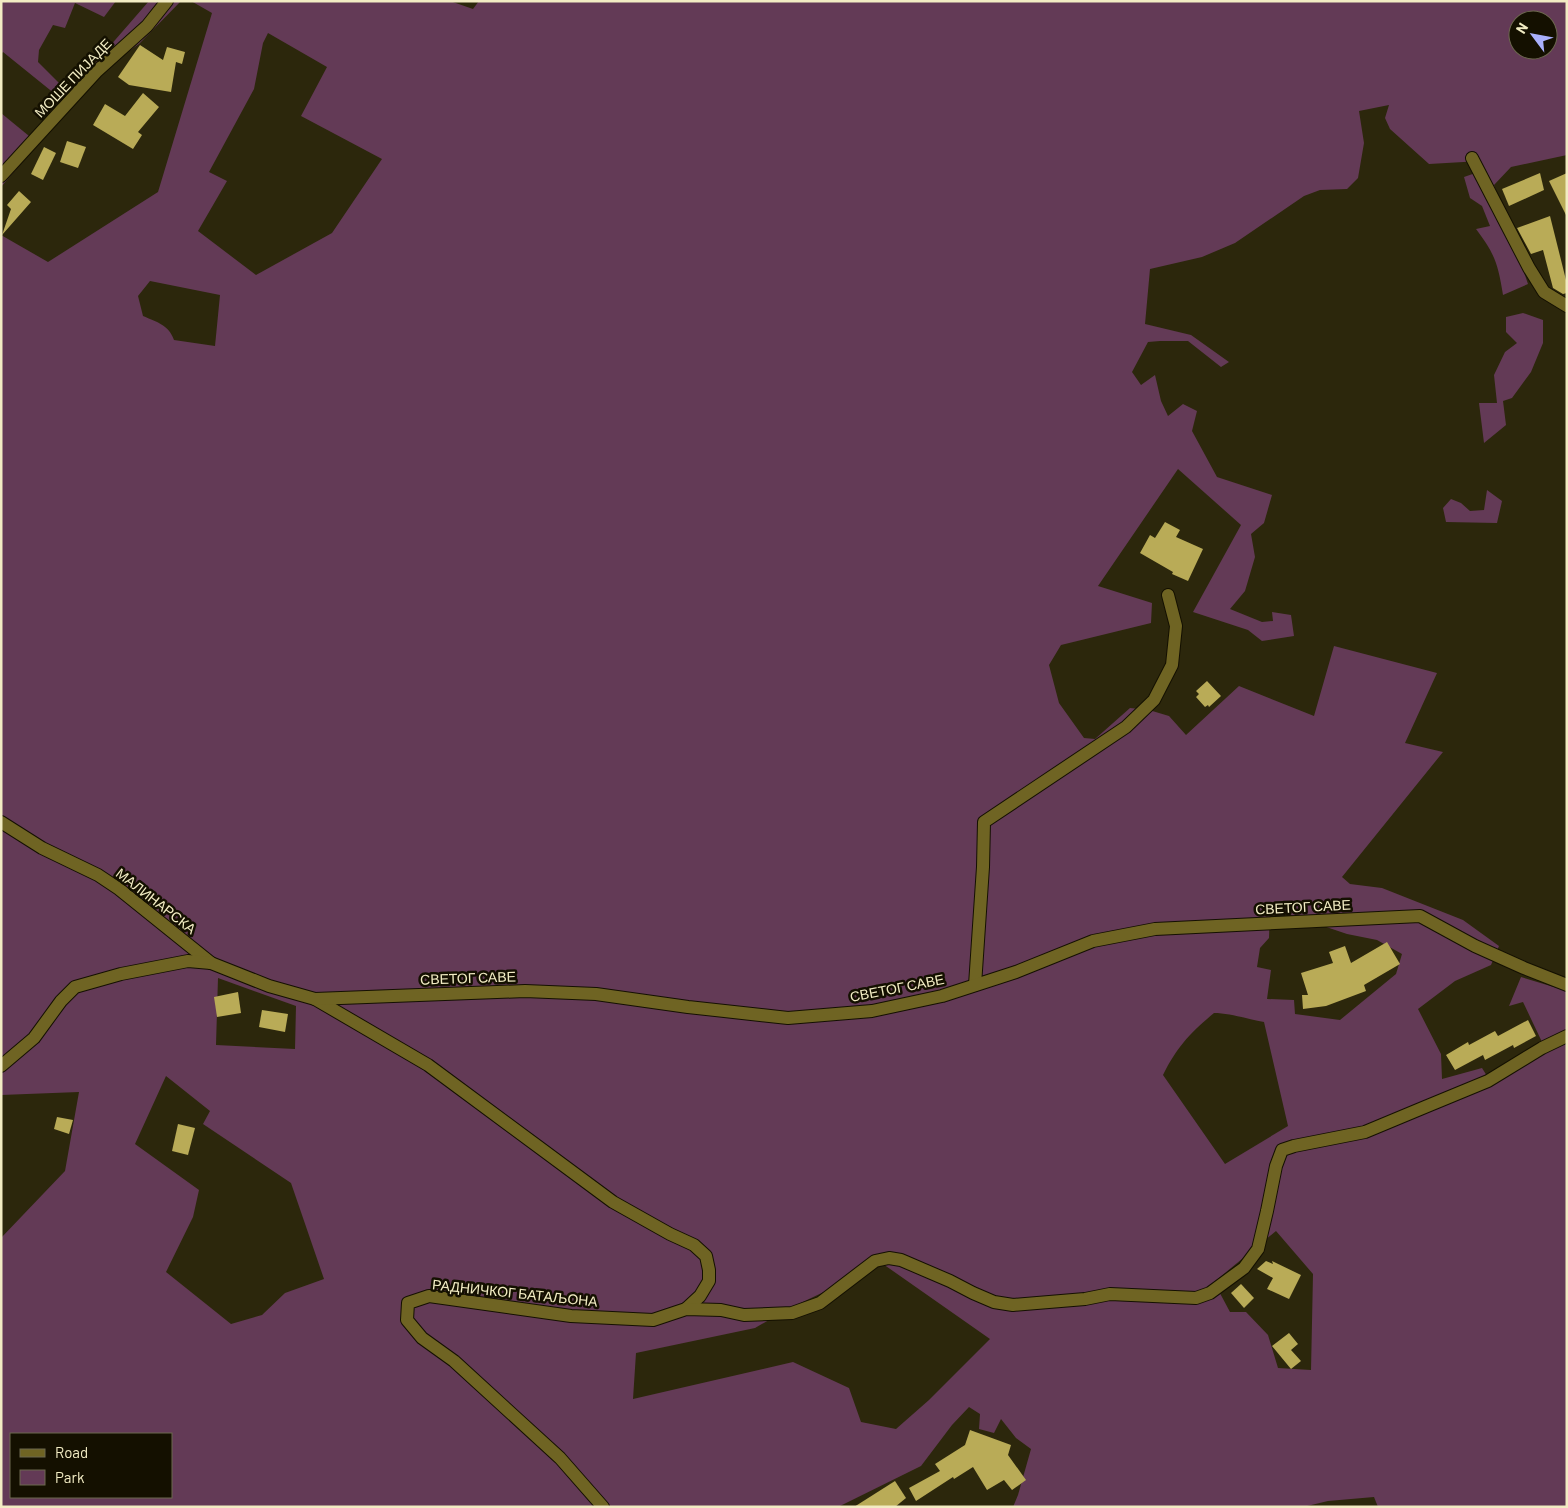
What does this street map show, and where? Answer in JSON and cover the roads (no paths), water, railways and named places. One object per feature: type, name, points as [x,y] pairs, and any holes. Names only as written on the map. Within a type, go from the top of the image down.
[{"type":"street","name":"МОШЕ ПИЈАДЕ","points":[[1,176],[97,71],[147,26],[167,1]]},
{"type":"street","points":[[1472,158],[1529,268],[1544,292],[1567,306]]},
{"type":"street","points":[[975,985],[984,822],[1126,727],[1154,700],[1172,665],[1176,626],[1168,595]]},
{"type":"street","name":"МАЛИНАРСКА","points":[[1,822],[42,848],[98,875],[119,888],[212,963]]},
{"type":"street","name":"СВЕТОГ САВЕ","points":[[1,1066],[34,1038],[61,1001],[75,987],[121,974],[188,961],[212,963],[269,986],[315,999],[525,991],[596,994],[788,1018],[872,1012],[942,996],[1016,972],[1093,941],[1155,928],[1420,916],[1475,946],[1567,985]]},
{"type":"street","points":[[315,999],[428,1065],[613,1202],[670,1234],[694,1245],[706,1256],[709,1281],[700,1296],[686,1309]]},
{"type":"street","name":"РАДНИЧКОГ БАТАЉОНА","points":[[603,1507],[560,1458],[454,1361],[422,1338],[407,1320],[408,1304],[429,1296],[571,1316],[653,1320],[686,1309],[720,1310],[744,1314],[792,1313],[820,1303],[875,1261],[889,1258],[901,1260],[950,1280],[973,1294],[994,1302],[1013,1305],[1085,1299],[1110,1294],[1196,1298],[1210,1293],[1244,1268],[1258,1249],[1276,1166],[1282,1150],[1364,1132],[1488,1081],[1542,1048],[1567,1036]]}]
